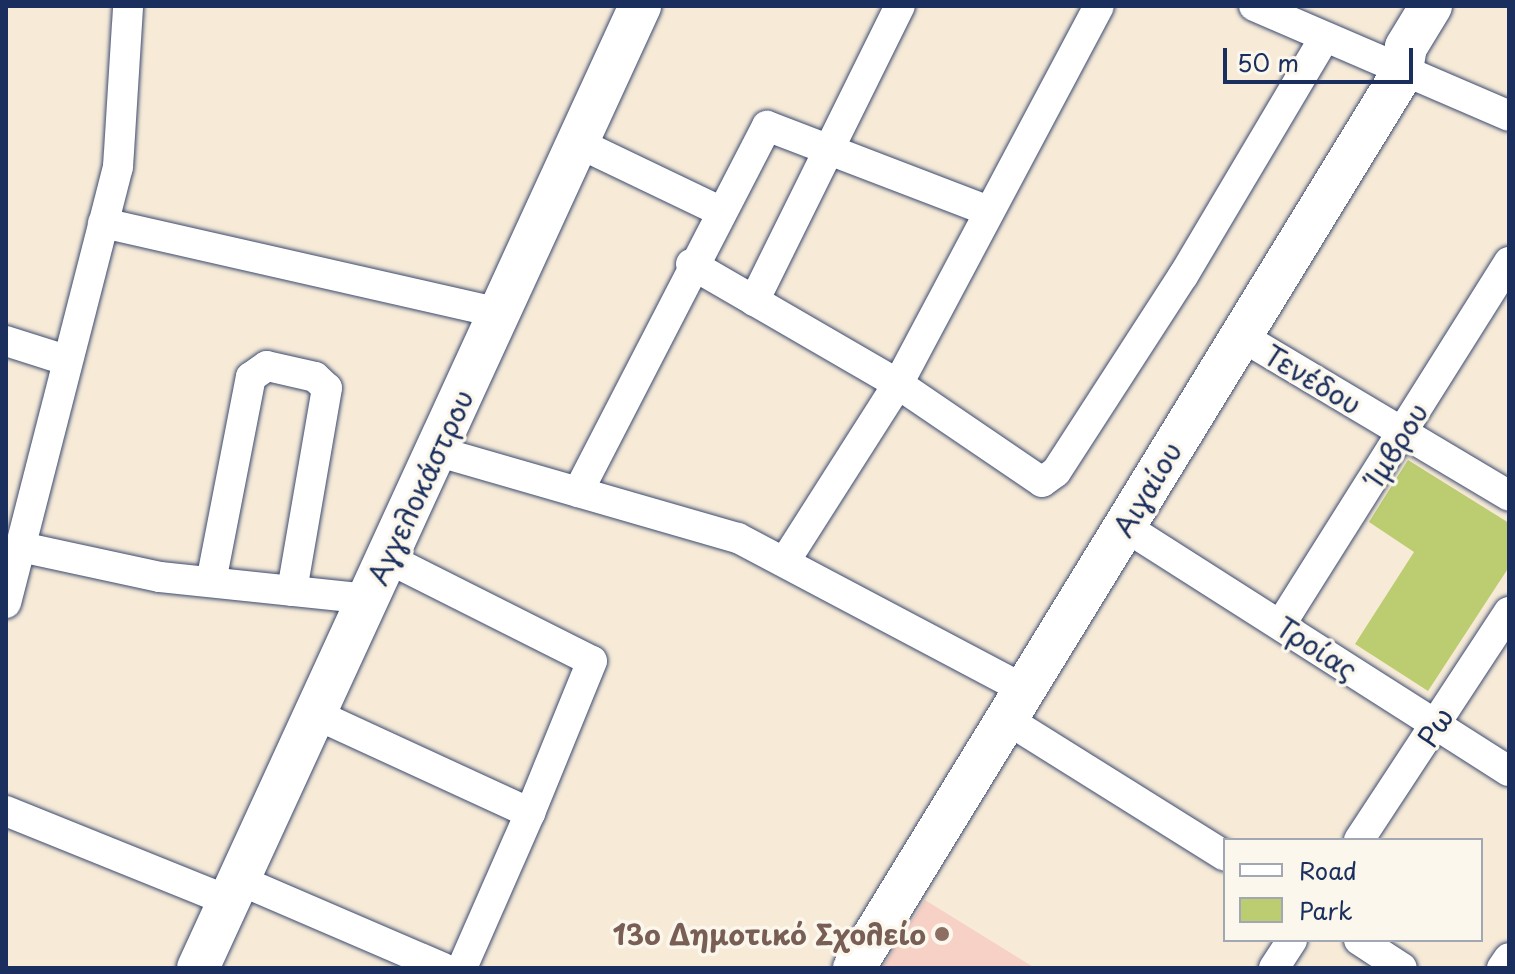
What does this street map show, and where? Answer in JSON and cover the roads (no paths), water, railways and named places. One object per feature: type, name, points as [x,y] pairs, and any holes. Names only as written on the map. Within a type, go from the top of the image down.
[{"type":"street","points":[[6,603],[120,153],[128,6]]},
{"type":"street","name":"Αγγελοκάστρου","points":[[198,968],[640,6]]},
{"type":"street","points":[[754,301],[832,149],[900,6]]},
{"type":"street","points":[[787,558],[898,384],[1099,6]]},
{"type":"street","points":[[1254,6],[1401,75],[1509,116]]},
{"type":"street","name":"Αιγαίου","points":[[854,968],[1401,75],[1406,47],[1431,6]]},
{"type":"street","points":[[691,264],[898,384],[1036,481],[1052,476],[1324,39]]},
{"type":"street","points":[[578,492],[718,210],[767,126],[988,211]]},
{"type":"street","points":[[578,143],[718,210]]},
{"type":"street","points":[[103,223],[500,313]]},
{"type":"street","name":"Ίμβρου","points":[[1281,624],[1509,262]]},
{"type":"street","name":"Τενέδου","points":[[1241,336],[1509,496]]},
{"type":"street","points":[[6,341],[66,360]]},
{"type":"street","points":[[211,582],[251,377],[267,366],[315,377],[327,388],[292,591]]},
{"type":"street","points":[[436,451],[787,558],[1015,704],[1223,855]]},
{"type":"street","name":"Τροίας","points":[[1124,526],[1509,771]]},
{"type":"street","points":[[21,547],[211,582],[368,599]]},
{"type":"street","points":[[387,558],[592,661],[462,968]]},
{"type":"street","name":"Ρω","points":[[1360,838],[1509,612]]},
{"type":"street","points":[[315,714],[530,813]]},
{"type":"street","points":[[6,811],[234,890],[443,968]]},
{"type":"street","points":[[1274,968],[1291,942]]},
{"type":"street","points":[[1362,942],[1402,968]]},
{"type":"street","points":[[1502,968],[1509,958]]},
{"type":"place","name":"13ο Δημοτικό Σχολείο","points":[[942,934]]}]
